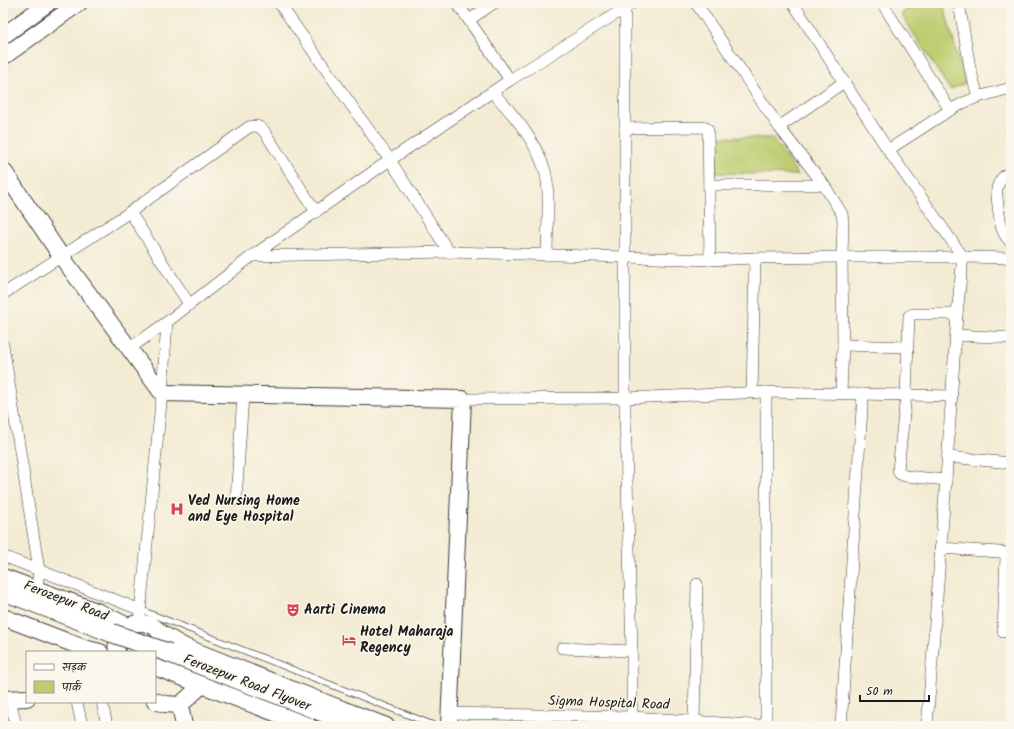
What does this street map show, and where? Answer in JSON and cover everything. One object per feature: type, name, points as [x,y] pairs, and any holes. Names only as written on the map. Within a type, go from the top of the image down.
[{"type":"main road","name":"Ferozepur Road","points":[[3,591],[92,626],[130,623]]},
{"type":"main road","points":[[3,603],[133,651]]},
{"type":"main road","name":"Ferozepur Road Flyover","points":[[130,623],[169,653],[358,726]]},
{"type":"main road","name":"Ferozepur Road Flyover","points":[[156,659],[261,697],[335,726]]},
{"type":"street","points":[[3,36],[48,3]]},
{"type":"street","points":[[3,57],[79,3]]},
{"type":"street","points":[[279,3],[390,160],[450,252]]},
{"type":"street","points":[[456,3],[510,80]]},
{"type":"street","points":[[469,20],[494,3]]},
{"type":"street","points":[[696,3],[779,126],[824,185],[842,214],[841,393]]},
{"type":"street","points":[[793,3],[888,150],[963,257],[957,314],[948,457],[927,726]]},
{"type":"street","points":[[882,3],[950,110]]},
{"type":"street","points":[[959,3],[970,68],[978,97]]},
{"type":"street","points":[[129,349],[167,322],[252,256],[390,160],[510,80],[627,5]]},
{"type":"street","points":[[627,5],[625,128],[625,398],[632,651],[632,717]]},
{"type":"street","points":[[779,126],[844,82]]},
{"type":"street","points":[[888,150],[950,110],[978,97],[1011,88]]},
{"type":"street","points":[[492,92],[506,106],[531,141],[546,172],[548,189],[547,255]]},
{"type":"street","points":[[3,294],[130,212],[249,127],[259,126],[264,131],[316,212]]},
{"type":"street","points":[[625,128],[702,127],[708,130],[710,260]]},
{"type":"street","points":[[3,170],[61,256],[162,393]]},
{"type":"street","points":[[1011,172],[1001,179],[997,189],[999,215],[1002,229],[1008,240],[1011,242]]},
{"type":"street","points":[[709,185],[824,185]]},
{"type":"street","points":[[130,212],[189,304]]},
{"type":"street","points":[[252,256],[450,252],[710,260],[842,257],[1011,258]]},
{"type":"street","points":[[752,393],[754,258]]},
{"type":"street","points":[[946,480],[905,476],[900,474],[898,470],[906,395],[908,319],[911,315],[957,314]]},
{"type":"street","points":[[116,651],[116,642],[119,636],[130,623],[162,393],[167,322]]},
{"type":"street","points":[[956,335],[1011,338]]},
{"type":"street","points":[[3,345],[39,570],[37,589]]},
{"type":"street","points":[[842,345],[907,347]]},
{"type":"street","points":[[162,393],[463,399],[625,398],[766,392],[952,396]]},
{"type":"street","points":[[766,392],[766,726]]},
{"type":"street","points":[[841,726],[863,394]]},
{"type":"street","points":[[236,500],[243,395]]},
{"type":"street","points":[[450,719],[463,399]]},
{"type":"street","points":[[948,457],[1011,463]]},
{"type":"street","points":[[940,548],[1003,552],[1005,554],[1003,632]]},
{"type":"street","points":[[3,556],[39,570],[130,623],[147,624],[154,627],[163,638],[165,645],[161,660],[156,666]]},
{"type":"street","name":"Ferozepur Road","points":[[3,577],[130,623]]},
{"type":"street","points":[[694,722],[697,584]]},
{"type":"street","points":[[3,617],[84,648],[96,651]]},
{"type":"street","points":[[3,624],[73,651]]},
{"type":"street","points":[[159,632],[183,646],[304,695],[386,726]]},
{"type":"street","points":[[562,648],[632,651]]},
{"type":"street","points":[[156,667],[308,726]]},
{"type":"street","points":[[156,701],[165,704],[180,705],[202,685]]},
{"type":"street","points":[[16,726],[6,699],[26,698]]},
{"type":"street","points":[[77,703],[82,726]]},
{"type":"street","points":[[102,703],[108,726]]},
{"type":"street","points":[[180,705],[184,726]]},
{"type":"street","name":"Sigma Hospital Road","points":[[450,719],[632,717],[766,726]]},
{"type":"lane","points":[[130,623],[436,726]]},
{"type":"green space","points":[[917,3],[943,3],[965,83],[950,90],[901,14]]},
{"type":"green space","points":[[715,137],[773,138],[798,175],[716,173]]},
{"type":"place","name":"Ved Nursing Home and Eye Hospital","points":[[177,509]]},
{"type":"place","name":"Aarti Cinema","points":[[293,610]]},
{"type":"place","name":"Hotel Maharaja Regency","points":[[349,640]]}]
